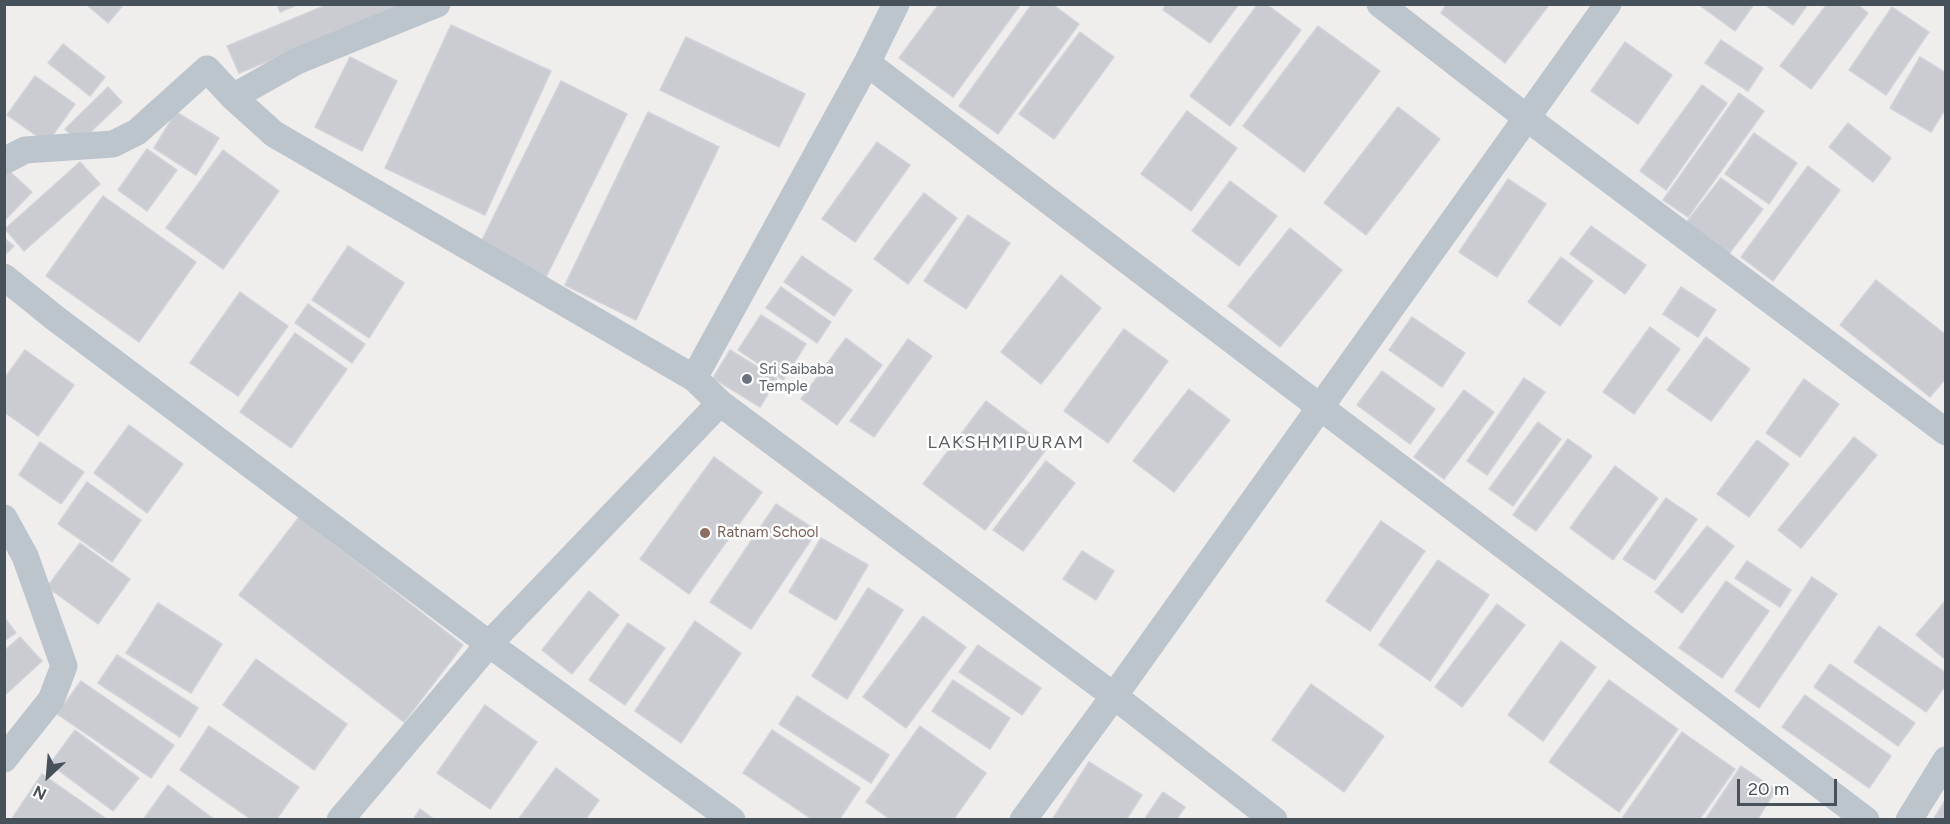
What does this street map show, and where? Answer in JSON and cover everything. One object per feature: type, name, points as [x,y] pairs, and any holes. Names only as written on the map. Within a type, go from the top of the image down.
[{"type":"street","points":[[233,97],[297,61],[437,4]]},
{"type":"street","points":[[694,378],[867,63],[896,4]]},
{"type":"street","points":[[1380,4],[1527,118],[1946,432]]},
{"type":"street","points":[[1023,819],[1114,696],[1608,4]]},
{"type":"street","points":[[867,63],[1866,819]]},
{"type":"street","points":[[4,160],[26,150],[113,144],[137,132],[207,69],[233,97],[274,134],[694,378],[720,403],[1114,696],[1274,819]]},
{"type":"street","points":[[4,277],[73,333],[489,644],[732,819]]},
{"type":"street","points":[[340,819],[489,644],[720,403]]},
{"type":"street","points":[[4,518],[25,556],[64,666],[51,700],[4,759]]},
{"type":"street","points":[[1910,819],[1946,760]]},
{"type":"building","points":[[86,4],[124,4],[108,23]]},
{"type":"building","points":[[277,4],[299,4],[280,12]]},
{"type":"building","points":[[329,4],[409,4],[239,73],[227,46]]},
{"type":"building","points":[[939,4],[1021,4],[953,97],[899,58]]},
{"type":"building","points":[[1032,4],[1052,4],[1079,24],[998,134],[959,106]]},
{"type":"building","points":[[1166,4],[1239,4],[1210,43],[1163,10]]},
{"type":"building","points":[[1258,4],[1266,4],[1301,30],[1230,126],[1190,96]]},
{"type":"building","points":[[1447,4],[1545,4],[1548,6],[1505,63],[1441,13]]},
{"type":"building","points":[[1698,4],[1754,4],[1735,31]]},
{"type":"building","points":[[1764,4],[1808,4],[1793,25]]},
{"type":"building","points":[[1827,4],[1857,4],[1868,13],[1811,89],[1780,66]]},
{"type":"building","points":[[1892,7],[1929,32],[1886,95],[1849,70]]},
{"type":"building","points":[[451,25],[551,71],[485,215],[385,168]]},
{"type":"building","points":[[1318,26],[1380,71],[1304,172],[1243,126]]},
{"type":"building","points":[[1080,32],[1114,57],[1054,139],[1019,114]]},
{"type":"building","points":[[686,37],[805,94],[779,147],[660,90]]},
{"type":"building","points":[[1721,40],[1763,68],[1748,91],[1705,63]]},
{"type":"building","points":[[1625,42],[1672,75],[1638,124],[1591,91]]},
{"type":"building","points":[[63,44],[105,77],[90,96],[48,63]]},
{"type":"building","points":[[350,57],[397,81],[362,151],[315,127]]},
{"type":"building","points":[[1920,57],[1946,73],[1946,108],[1931,132],[1890,108]]},
{"type":"building","points":[[35,76],[75,104],[47,143],[7,115]]},
{"type":"building","points":[[561,81],[627,114],[546,277],[480,244]]},
{"type":"building","points":[[1702,85],[1727,103],[1666,190],[1640,171]]},
{"type":"building","points":[[108,87],[122,102],[79,143],[65,129]]},
{"type":"building","points":[[1739,93],[1764,111],[1688,217],[1663,200]]},
{"type":"building","points":[[1398,107],[1440,139],[1366,235],[1324,203]]},
{"type":"building","points":[[1187,111],[1237,148],[1191,211],[1141,174]]},
{"type":"building","points":[[176,112],[219,138],[196,175],[154,148]]},
{"type":"building","points":[[648,112],[719,147],[636,320],[565,285]]},
{"type":"building","points":[[1848,123],[1891,158],[1873,182],[1829,147]]},
{"type":"building","points":[[1754,133],[1797,163],[1769,204],[1725,174]]},
{"type":"building","points":[[877,142],[910,165],[855,242],[822,219]]},
{"type":"building","points":[[147,149],[177,170],[147,211],[118,190]]},
{"type":"building","points":[[223,150],[279,191],[223,269],[166,228]]},
{"type":"building","points":[[80,162],[100,184],[24,251],[5,229]]},
{"type":"building","points":[[1808,166],[1840,190],[1773,281],[1741,257]]},
{"type":"building","points":[[9,171],[32,192],[5,220],[4,176]]},
{"type":"building","points":[[1721,178],[1763,209],[1728,255],[1686,223]]},
{"type":"building","points":[[1508,179],[1546,204],[1497,277],[1459,252]]},
{"type":"building","points":[[1230,181],[1277,216],[1239,266],[1192,231]]},
{"type":"building","points":[[924,193],[957,218],[908,284],[874,259]]},
{"type":"building","points":[[103,196],[196,262],[139,342],[46,276]]},
{"type":"building","points":[[968,215],[1010,243],[966,309],[924,281]]},
{"type":"building","points":[[1591,226],[1646,265],[1625,294],[1570,254]]},
{"type":"building","points":[[1290,228],[1342,270],[1280,347],[1228,306]]},
{"type":"building","points":[[4,238],[14,246],[4,256]]},
{"type":"building","points":[[348,246],[404,283],[369,338],[312,300]]},
{"type":"building","points":[[802,256],[852,290],[834,316],[784,282]]},
{"type":"building","points":[[1561,257],[1593,281],[1560,326],[1528,302]]},
{"type":"building","points":[[1061,275],[1101,308],[1041,384],[1001,352]]},
{"type":"building","points":[[1876,280],[1946,335],[1946,378],[1930,397],[1840,325]]},
{"type":"building","points":[[781,287],[831,322],[817,343],[766,308]]},
{"type":"building","points":[[1681,287],[1716,310],[1698,337],[1663,314]]},
{"type":"building","points":[[240,292],[288,326],[238,396],[190,363]]},
{"type":"building","points":[[308,304],[365,344],[352,363],[295,323]]},
{"type":"building","points":[[761,315],[806,344],[783,380],[738,350]]},
{"type":"building","points":[[1412,317],[1465,353],[1442,387],[1389,350]]},
{"type":"building","points":[[1650,327],[1680,349],[1634,414],[1603,392]]},
{"type":"building","points":[[1124,329],[1168,361],[1108,443],[1064,411]]},
{"type":"building","points":[[295,333],[347,369],[291,448],[240,412]]},
{"type":"building","points":[[1706,337],[1750,369],[1711,421],[1667,390]]},
{"type":"building","points":[[846,338],[882,365],[837,425],[801,399]]},
{"type":"building","points":[[908,339],[932,356],[874,437],[850,421]]},
{"type":"building","points":[[25,350],[74,385],[38,436],[4,412],[4,379]]},
{"type":"building","points":[[730,350],[777,379],[760,407],[713,378]]},
{"type":"building","points":[[1382,371],[1435,409],[1410,444],[1357,405]]},
{"type":"building","points":[[1524,378],[1545,392],[1487,475],[1467,461]]},
{"type":"building","points":[[1804,379],[1839,404],[1800,457],[1766,433]]},
{"type":"building","points":[[1189,389],[1230,420],[1174,492],[1133,461]]},
{"type":"building","points":[[1464,390],[1494,412],[1444,479],[1414,457]]},
{"type":"building","points":[[986,401],[1048,447],[985,530],[923,484]]},
{"type":"building","points":[[1538,422],[1561,439],[1513,506],[1489,489]]},
{"type":"building","points":[[129,425],[183,464],[147,513],[94,473]]},
{"type":"building","points":[[1854,437],[1877,455],[1801,548],[1778,530]]},
{"type":"building","points":[[1568,439],[1592,456],[1536,531],[1513,515]]},
{"type":"building","points":[[1757,440],[1789,464],[1749,517],[1717,494]]},
{"type":"building","points":[[40,442],[84,472],[61,504],[19,475]]},
{"type":"building","points":[[714,457],[762,492],[689,594],[640,559]]},
{"type":"building","points":[[1046,461],[1075,483],[1023,551],[993,530]]},
{"type":"building","points":[[1615,466],[1658,498],[1613,560],[1570,528]]},
{"type":"building","points":[[87,482],[141,520],[112,562],[58,524]]},
{"type":"building","points":[[1666,498],[1697,519],[1655,580],[1623,559]]},
{"type":"building","points":[[776,504],[817,531],[751,629],[710,602]]},
{"type":"building","points":[[299,517],[463,645],[404,722],[239,595]]},
{"type":"building","points":[[1381,521],[1425,551],[1370,631],[1326,601]]},
{"type":"building","points":[[1707,526],[1734,546],[1682,613],[1655,592]]},
{"type":"building","points":[[821,538],[868,565],[836,620],[789,592]]},
{"type":"building","points":[[80,543],[130,579],[98,624],[47,587]]},
{"type":"building","points":[[1082,551],[1114,571],[1096,600],[1063,579]]},
{"type":"building","points":[[1438,560],[1489,595],[1430,681],[1379,645]]},
{"type":"building","points":[[1747,561],[1791,590],[1780,607],[1735,578]]},
{"type":"building","points":[[1812,577],[1837,594],[1759,708],[1735,691]]},
{"type":"building","points":[[1726,581],[1769,611],[1722,678],[1679,648]]},
{"type":"building","points":[[868,588],[903,610],[847,699],[812,676]]},
{"type":"building","points":[[589,591],[619,615],[572,674],[542,650]]},
{"type":"building","points":[[1946,600],[1946,660],[1916,635]]},
{"type":"building","points":[[158,603],[222,644],[191,693],[126,653]]},
{"type":"building","points":[[1497,604],[1525,625],[1462,707],[1435,687]]},
{"type":"building","points":[[923,616],[966,647],[906,728],[863,697]]},
{"type":"building","points":[[4,617],[16,633],[4,641]]},
{"type":"building","points":[[695,621],[741,653],[681,743],[635,711]]},
{"type":"building","points":[[628,623],[665,648],[625,705],[589,680]]},
{"type":"building","points":[[1879,626],[1946,673],[1946,685],[1926,712],[1854,662]]},
{"type":"building","points":[[20,637],[42,661],[4,696],[4,651]]},
{"type":"building","points":[[1561,641],[1596,667],[1543,741],[1508,715]]},
{"type":"building","points":[[978,645],[1041,688],[1022,715],[959,672]]},
{"type":"building","points":[[117,655],[198,708],[180,737],[98,683]]},
{"type":"building","points":[[256,659],[347,724],[314,770],[223,705]]},
{"type":"building","points":[[1830,664],[1915,723],[1898,746],[1814,687]]},
{"type":"building","points":[[953,680],[1010,718],[990,749],[932,711]]},
{"type":"building","points":[[1609,680],[1678,729],[1619,812],[1549,762]]},
{"type":"building","points":[[81,681],[174,745],[151,778],[57,714]]},
{"type":"building","points":[[1311,684],[1384,736],[1344,792],[1272,740]]},
{"type":"building","points":[[1805,695],[1891,756],[1869,788],[1782,727]]},
{"type":"building","points":[[797,696],[889,755],[871,783],[779,724]]},
{"type":"building","points":[[485,705],[537,742],[490,809],[437,773]]},
{"type":"building","points":[[209,726],[299,787],[276,820],[252,820],[180,770]]},
{"type":"building","points":[[920,726],[986,773],[953,820],[891,820],[866,802]]},
{"type":"building","points":[[75,730],[139,778],[113,811],[50,764]]},
{"type":"building","points":[[772,730],[860,788],[839,820],[813,820],[743,773]]},
{"type":"building","points":[[1682,732],[1735,769],[1699,820],[1621,820]]},
{"type":"building","points":[[1089,762],[1142,795],[1126,820],[1052,820]]},
{"type":"building","points":[[1741,766],[1776,790],[1757,820],[1705,820]]},
{"type":"building","points":[[556,768],[599,800],[585,820],[518,820]]},
{"type":"building","points":[[42,774],[108,820],[11,820]]},
{"type":"building","points":[[168,785],[215,820],[143,820]]},
{"type":"building","points":[[1163,792],[1185,807],[1176,820],[1144,820]]},
{"type":"building","points":[[1946,799],[1946,820],[1933,820]]},
{"type":"building","points":[[420,809],[435,820],[413,820]]},
{"type":"place","name":"Sri Saibaba Temple","points":[[747,379]]},
{"type":"place","name":"Ratnam School","points":[[705,533]]},
{"type":"district","name":"LAKSHMIPURAM","points":[[1006,443]]}]
